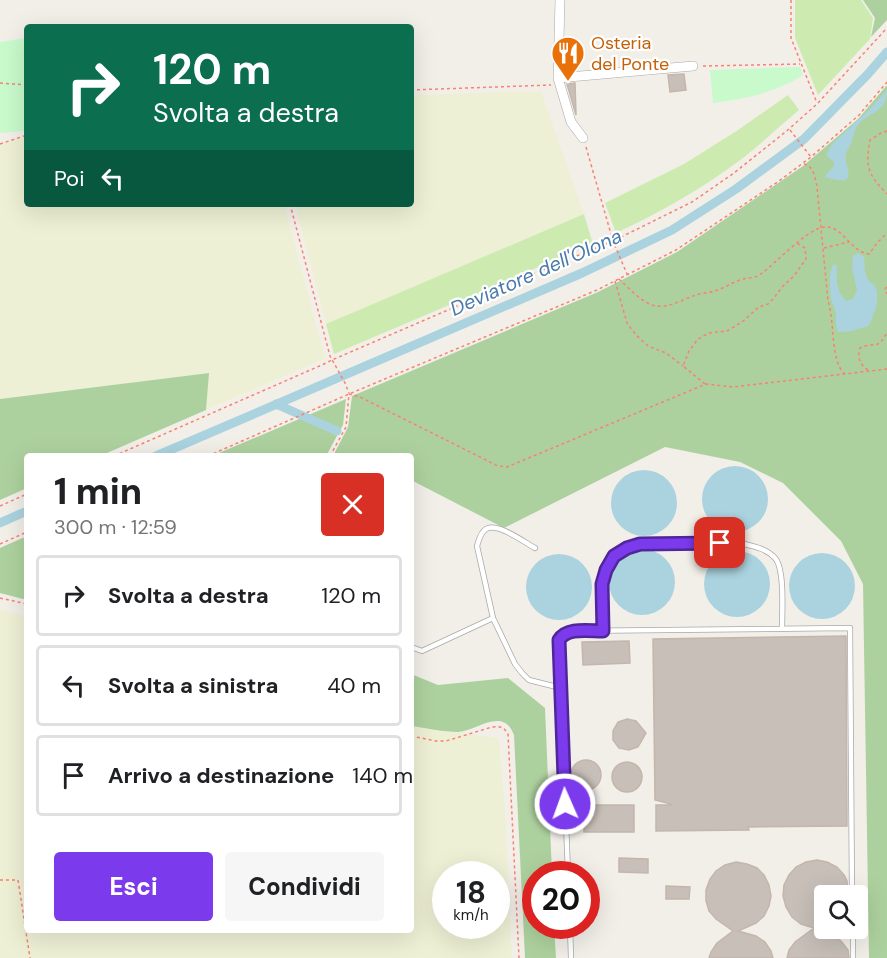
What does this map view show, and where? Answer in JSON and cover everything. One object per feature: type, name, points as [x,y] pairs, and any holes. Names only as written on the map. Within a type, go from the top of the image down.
[{"type":"street","points":[[560,0],[559,81],[571,122],[583,138]]},
{"type":"street","points":[[559,81],[693,66]]},
{"type":"lane","points":[[535,549],[506,531],[492,527],[485,529],[480,535],[477,546],[493,618],[515,664],[529,680],[561,688]]},
{"type":"lane","points":[[603,631],[602,584],[606,570],[614,556],[627,548],[640,544],[740,543],[766,551],[775,558],[781,569],[782,629]]},
{"type":"lane","points":[[414,648],[422,651],[493,618]]},
{"type":"lane","points":[[568,861],[559,640],[562,634],[569,631],[850,628],[852,885]]},
{"type":"lane","points":[[570,939],[571,958]]},
{"type":"lane","points":[[852,939],[853,958]]},
{"type":"path","points":[[791,0],[791,38],[817,104]]},
{"type":"path","points":[[121,453],[499,288],[613,241],[692,202],[734,173],[789,129],[817,104],[887,28]]},
{"type":"path","points":[[693,66],[801,64]]},
{"type":"path","points":[[414,90],[559,81]]},
{"type":"path","points":[[215,453],[597,290],[676,250],[811,157],[859,116],[887,82]]},
{"type":"path","points":[[0,84],[24,84]]},
{"type":"path","points":[[789,129],[811,157]]},
{"type":"path","points":[[887,131],[870,140],[867,155],[869,172],[887,194]]},
{"type":"path","points":[[0,144],[24,136]]},
{"type":"path","points":[[583,138],[613,241],[628,274]]},
{"type":"path","points":[[803,163],[812,170],[817,187],[836,357],[839,368],[845,374]]},
{"type":"path","points":[[291,207],[332,360],[349,394],[346,427],[332,453]]},
{"type":"path","points":[[619,279],[654,306],[675,304],[740,280],[756,278],[796,243],[822,227],[835,230],[861,253],[870,254],[887,233]]},
{"type":"path","points":[[823,248],[850,242]]},
{"type":"path","points":[[683,366],[689,351],[698,339],[709,333],[727,331],[735,327],[759,307],[768,304],[773,299],[806,259],[805,248],[796,243]]},
{"type":"path","points":[[615,281],[627,323],[636,335],[648,346],[666,353],[706,384]]},
{"type":"path","points":[[887,287],[885,289],[887,294]]},
{"type":"path","points":[[869,371],[859,359],[860,348],[883,341],[887,332]]},
{"type":"path","points":[[349,394],[360,397],[498,466],[507,467],[706,384],[733,387],[887,369]]},
{"type":"path","points":[[0,506],[24,495]]},
{"type":"path","points":[[0,544],[24,533]]},
{"type":"path","points":[[0,598],[24,603]]},
{"type":"path","points":[[414,737],[446,741],[500,726],[508,734],[519,958]]},
{"type":"path","points":[[0,880],[18,880],[24,919]]},
{"type":"path","points":[[26,933],[30,958]]},
{"type":"green space","points":[[795,0],[861,0],[873,18],[870,39],[818,95],[795,38]]},
{"type":"green space","points":[[863,0],[887,0],[887,20],[871,37],[875,18]]},
{"type":"green space","points":[[24,38],[24,131],[0,133],[0,42]]},
{"type":"green space","points":[[800,67],[803,75],[771,91],[713,103],[710,70]]},
{"type":"green space","points":[[887,85],[887,958],[869,958],[863,584],[841,541],[783,483],[740,462],[665,447],[504,528],[414,482],[414,453],[335,453],[348,427],[352,396],[598,292],[677,252],[803,166],[858,119]]},
{"type":"green space","points":[[541,91],[584,214],[326,324],[296,207],[414,207],[414,95]]},
{"type":"green space","points":[[788,95],[799,110],[743,158],[681,199],[616,233],[605,203],[684,164]]},
{"type":"green space","points":[[24,136],[24,207],[285,207],[326,358],[206,410],[208,373],[0,399],[0,144]]},
{"type":"green space","points":[[584,214],[593,244],[334,354],[326,324]]},
{"type":"green space","points":[[209,373],[206,410],[107,453],[24,453],[24,489],[0,500],[0,399]]},
{"type":"green space","points":[[346,399],[343,425],[328,453],[219,453]]},
{"type":"green space","points":[[24,537],[24,599],[0,593],[0,548]]},
{"type":"green space","points":[[0,609],[24,616],[24,933],[414,933],[414,726],[499,738],[508,861],[432,861],[432,939],[510,939],[510,914],[512,958],[0,958]]},
{"type":"green space","points":[[414,675],[438,685],[508,678],[545,708],[551,861],[522,861],[522,897],[514,735],[503,722],[496,721],[458,732],[414,727]]},
{"type":"green space","points":[[524,939],[555,939],[556,958],[525,958]]},
{"type":"water","points":[[887,90],[884,104],[880,109],[865,118],[855,130],[846,154],[849,174],[846,180],[825,177],[834,166],[834,162],[826,155],[832,144]]},
{"type":"water","points":[[858,253],[864,257],[868,280],[877,291],[877,304],[868,326],[839,332],[831,299],[831,272],[834,264],[837,266],[840,293],[846,301],[853,299],[857,290],[852,268],[853,256]]},
{"type":"water","points":[[728,466],[742,466],[754,471],[763,480],[768,499],[766,512],[759,523],[742,532],[728,532],[716,527],[707,518],[702,506],[702,492],[707,480],[716,471]]},
{"type":"water","points":[[637,470],[651,470],[663,475],[672,484],[677,503],[675,516],[668,527],[651,536],[637,536],[625,531],[616,522],[611,510],[611,496],[616,484],[625,475]]},
{"type":"water","points":[[635,549],[649,549],[661,554],[670,563],[675,582],[673,595],[666,606],[649,615],[635,615],[623,610],[614,601],[609,589],[609,575],[614,563],[623,554]]},
{"type":"water","points":[[730,551],[744,551],[756,556],[765,565],[770,584],[768,597],[761,608],[744,617],[730,617],[718,612],[709,603],[704,591],[704,577],[709,565],[718,556]]},
{"type":"water","points":[[815,553],[829,553],[841,558],[850,567],[855,586],[853,599],[846,610],[829,619],[815,619],[803,614],[794,605],[789,593],[789,579],[794,567],[803,558]]},
{"type":"water","points":[[552,554],[566,554],[578,559],[587,568],[592,587],[590,600],[583,611],[566,620],[552,620],[540,615],[531,606],[526,594],[526,580],[531,568],[540,559]]},
{"type":"building","points":[[684,74],[686,90],[670,92],[668,75]]},
{"type":"building","points":[[575,83],[576,115],[567,84]]},
{"type":"building","points":[[846,636],[847,826],[656,831],[656,805],[671,804],[655,800],[653,639]]},
{"type":"building","points":[[629,641],[630,663],[583,665],[582,642]]},
{"type":"building","points":[[627,719],[636,721],[646,733],[638,747],[629,750],[619,748],[613,740],[613,731],[618,722]]},
{"type":"building","points":[[586,760],[597,764],[601,775],[597,786],[586,790],[575,786],[571,775],[575,764]]},
{"type":"building","points":[[627,762],[638,766],[642,777],[638,788],[627,792],[616,788],[612,777],[616,766]]},
{"type":"building","points":[[584,805],[634,805],[634,832],[584,832]]},
{"type":"building","points":[[619,858],[648,859],[648,873],[619,872]]},
{"type":"building","points":[[817,860],[827,862],[837,867],[847,881],[847,885],[814,885],[814,928],[801,924],[792,917],[783,896],[784,885],[789,875],[796,867]]},
{"type":"building","points":[[736,862],[757,868],[769,885],[771,896],[764,916],[756,923],[738,931],[756,936],[765,942],[773,958],[709,958],[717,943],[733,931],[709,911],[706,890],[716,871]]},
{"type":"building","points":[[666,886],[690,887],[689,899],[666,899]]},
{"type":"building","points":[[814,928],[814,939],[838,939],[848,950],[849,958],[787,958],[795,942]]},
{"type":"waterway","name":"Deviatore dell'Olona","points":[[163,453],[582,273],[672,230],[736,189],[804,139],[887,52]]},
{"type":"waterway","points":[[276,404],[337,431]]},
{"type":"waterway","name":"Deviatore dell'Olona","points":[[0,523],[24,512]]},
{"type":"place","name":"Osteria del Ponte","points":[[568,82]]},
{"type":"route","points":[[565,804],[559,640],[562,634],[569,631],[603,631],[602,584],[606,570],[614,556],[627,548],[640,544],[720,543]]}]
